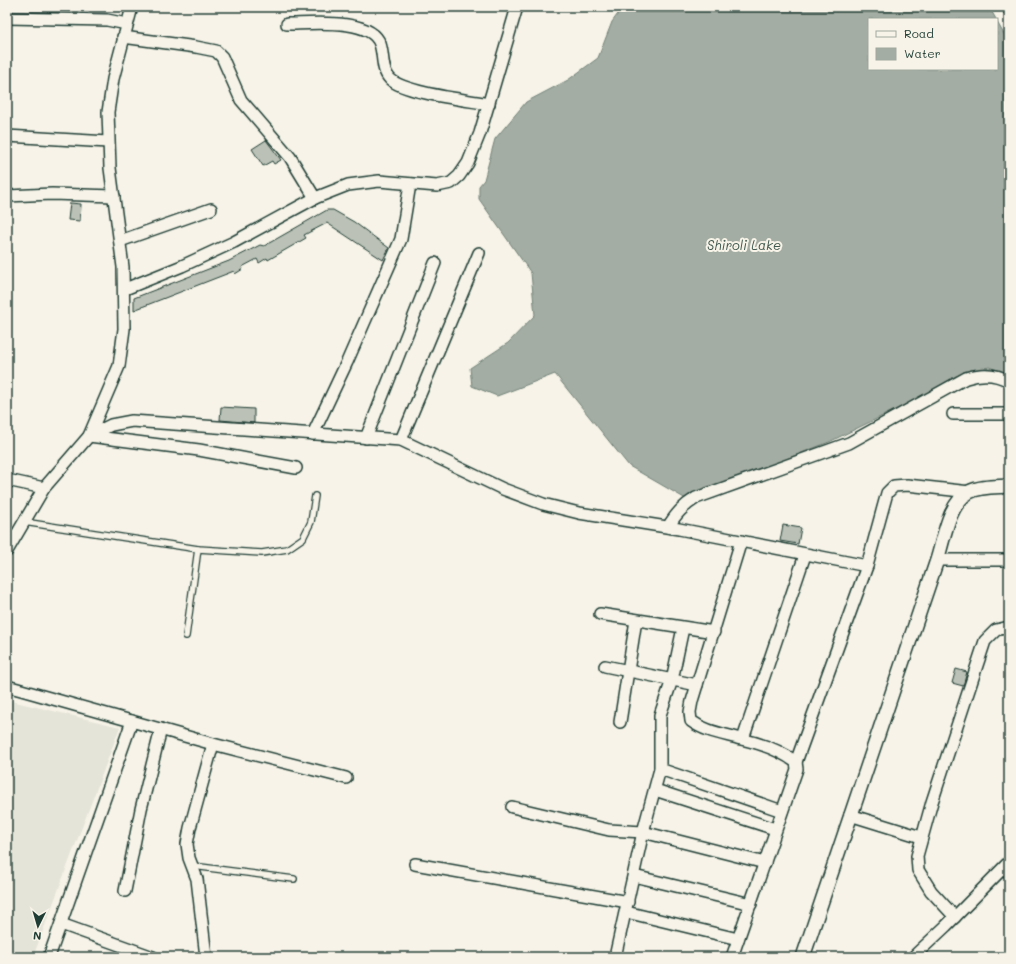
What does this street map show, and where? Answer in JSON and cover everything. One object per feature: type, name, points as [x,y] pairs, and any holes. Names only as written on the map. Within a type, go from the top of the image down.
[{"type":"street","points":[[7,551],[44,488],[89,436],[119,366],[124,329],[125,289],[108,142],[108,112],[113,79],[132,7]]},
{"type":"street","points":[[125,289],[182,266],[234,242],[315,198],[348,185],[379,181],[410,184],[451,183],[459,176],[471,156],[489,104],[517,7]]},
{"type":"street","points":[[7,18],[108,20],[127,24]]},
{"type":"street","points":[[287,24],[341,24],[361,27],[373,33],[380,43],[384,69],[389,78],[398,85],[420,91],[489,104]]},
{"type":"street","points":[[123,37],[196,47],[216,52],[222,57],[241,100],[290,157],[315,198]]},
{"type":"street","points":[[7,136],[108,142]]},
{"type":"street","points":[[314,434],[348,362],[401,239],[410,184]]},
{"type":"street","points":[[7,196],[52,194],[114,196]]},
{"type":"street","points":[[120,241],[211,209]]},
{"type":"street","points":[[402,440],[479,253]]},
{"type":"street","points":[[366,438],[435,263]]},
{"type":"street","points":[[668,527],[684,505],[696,498],[849,443],[966,378],[979,374],[1001,377],[1009,382]]},
{"type":"street","points":[[953,414],[1009,414]]},
{"type":"street","points":[[89,436],[111,425],[132,421],[402,440],[503,489],[543,504],[579,513],[668,527],[867,566]]},
{"type":"street","points":[[89,436],[199,450],[296,468]]},
{"type":"street","points":[[7,480],[44,488]]},
{"type":"street","points":[[732,957],[765,864],[775,829],[794,781],[796,762],[867,566],[887,493],[894,486],[970,492],[986,488],[1009,486]]},
{"type":"street","points":[[803,957],[937,560],[950,516],[959,501],[970,492]]},
{"type":"street","points":[[741,541],[697,685],[690,712],[691,721],[709,731],[743,739],[789,756],[796,762]]},
{"type":"street","points":[[743,739],[805,555]]},
{"type":"street","points":[[937,560],[1009,560]]},
{"type":"street","points":[[600,614],[714,632]]},
{"type":"street","points":[[620,722],[636,620]]},
{"type":"street","points":[[955,918],[931,891],[918,870],[917,856],[921,837],[985,641],[996,630],[1009,627]]},
{"type":"street","points":[[615,957],[643,832],[660,768],[660,715],[672,680],[683,628]]},
{"type":"street","points":[[605,666],[697,685]]},
{"type":"street","points":[[7,686],[213,744],[346,778]]},
{"type":"street","points":[[49,957],[132,721]]},
{"type":"street","points":[[125,891],[141,809],[161,729]]},
{"type":"street","points":[[206,957],[197,879],[189,858],[187,844],[213,744]]},
{"type":"street","points":[[660,768],[782,811]]},
{"type":"street","points":[[655,790],[775,829]]},
{"type":"street","points":[[512,807],[609,830],[643,832],[765,864]]},
{"type":"street","points":[[850,815],[921,837]]},
{"type":"street","points":[[913,957],[955,918],[1009,862]]},
{"type":"street","points":[[415,864],[627,907],[738,940]]},
{"type":"street","points":[[634,876],[751,904]]},
{"type":"street","points":[[61,924],[153,957]]},
{"type":"lane","points":[[24,522],[198,549],[262,552],[287,549],[303,538],[311,522],[315,496]]},
{"type":"lane","points":[[186,636],[198,549]]},
{"type":"lane","points":[[193,866],[294,878]]},
{"type":"shaded area","points":[[7,700],[120,727],[33,957],[7,957]]},
{"type":"water","name":"Shiroli Lake","points":[[623,7],[989,7],[995,18],[868,18],[868,70],[998,70],[998,24],[1009,43],[1009,374],[989,367],[956,376],[917,399],[829,442],[686,499],[629,466],[555,374],[497,396],[472,386],[470,368],[508,343],[535,315],[531,273],[479,199],[479,186],[484,180],[495,139],[526,102],[568,80],[598,58],[612,22]]},
{"type":"building","points":[[266,140],[281,160],[274,164],[272,161],[263,166],[252,149]]},
{"type":"building","points":[[70,203],[81,204],[80,221],[68,220]]},
{"type":"building","points":[[327,210],[333,210],[354,222],[389,248],[383,260],[327,223],[304,235],[306,238],[268,260],[267,258],[259,263],[257,259],[242,267],[243,269],[235,274],[234,271],[134,310],[134,298],[229,261],[260,245],[264,246]]},
{"type":"building","points":[[221,407],[254,409],[254,423],[220,420]]},
{"type":"building","points":[[783,525],[801,528],[798,544],[780,541]]},
{"type":"building","points":[[956,669],[967,672],[963,686],[952,683]]}]
